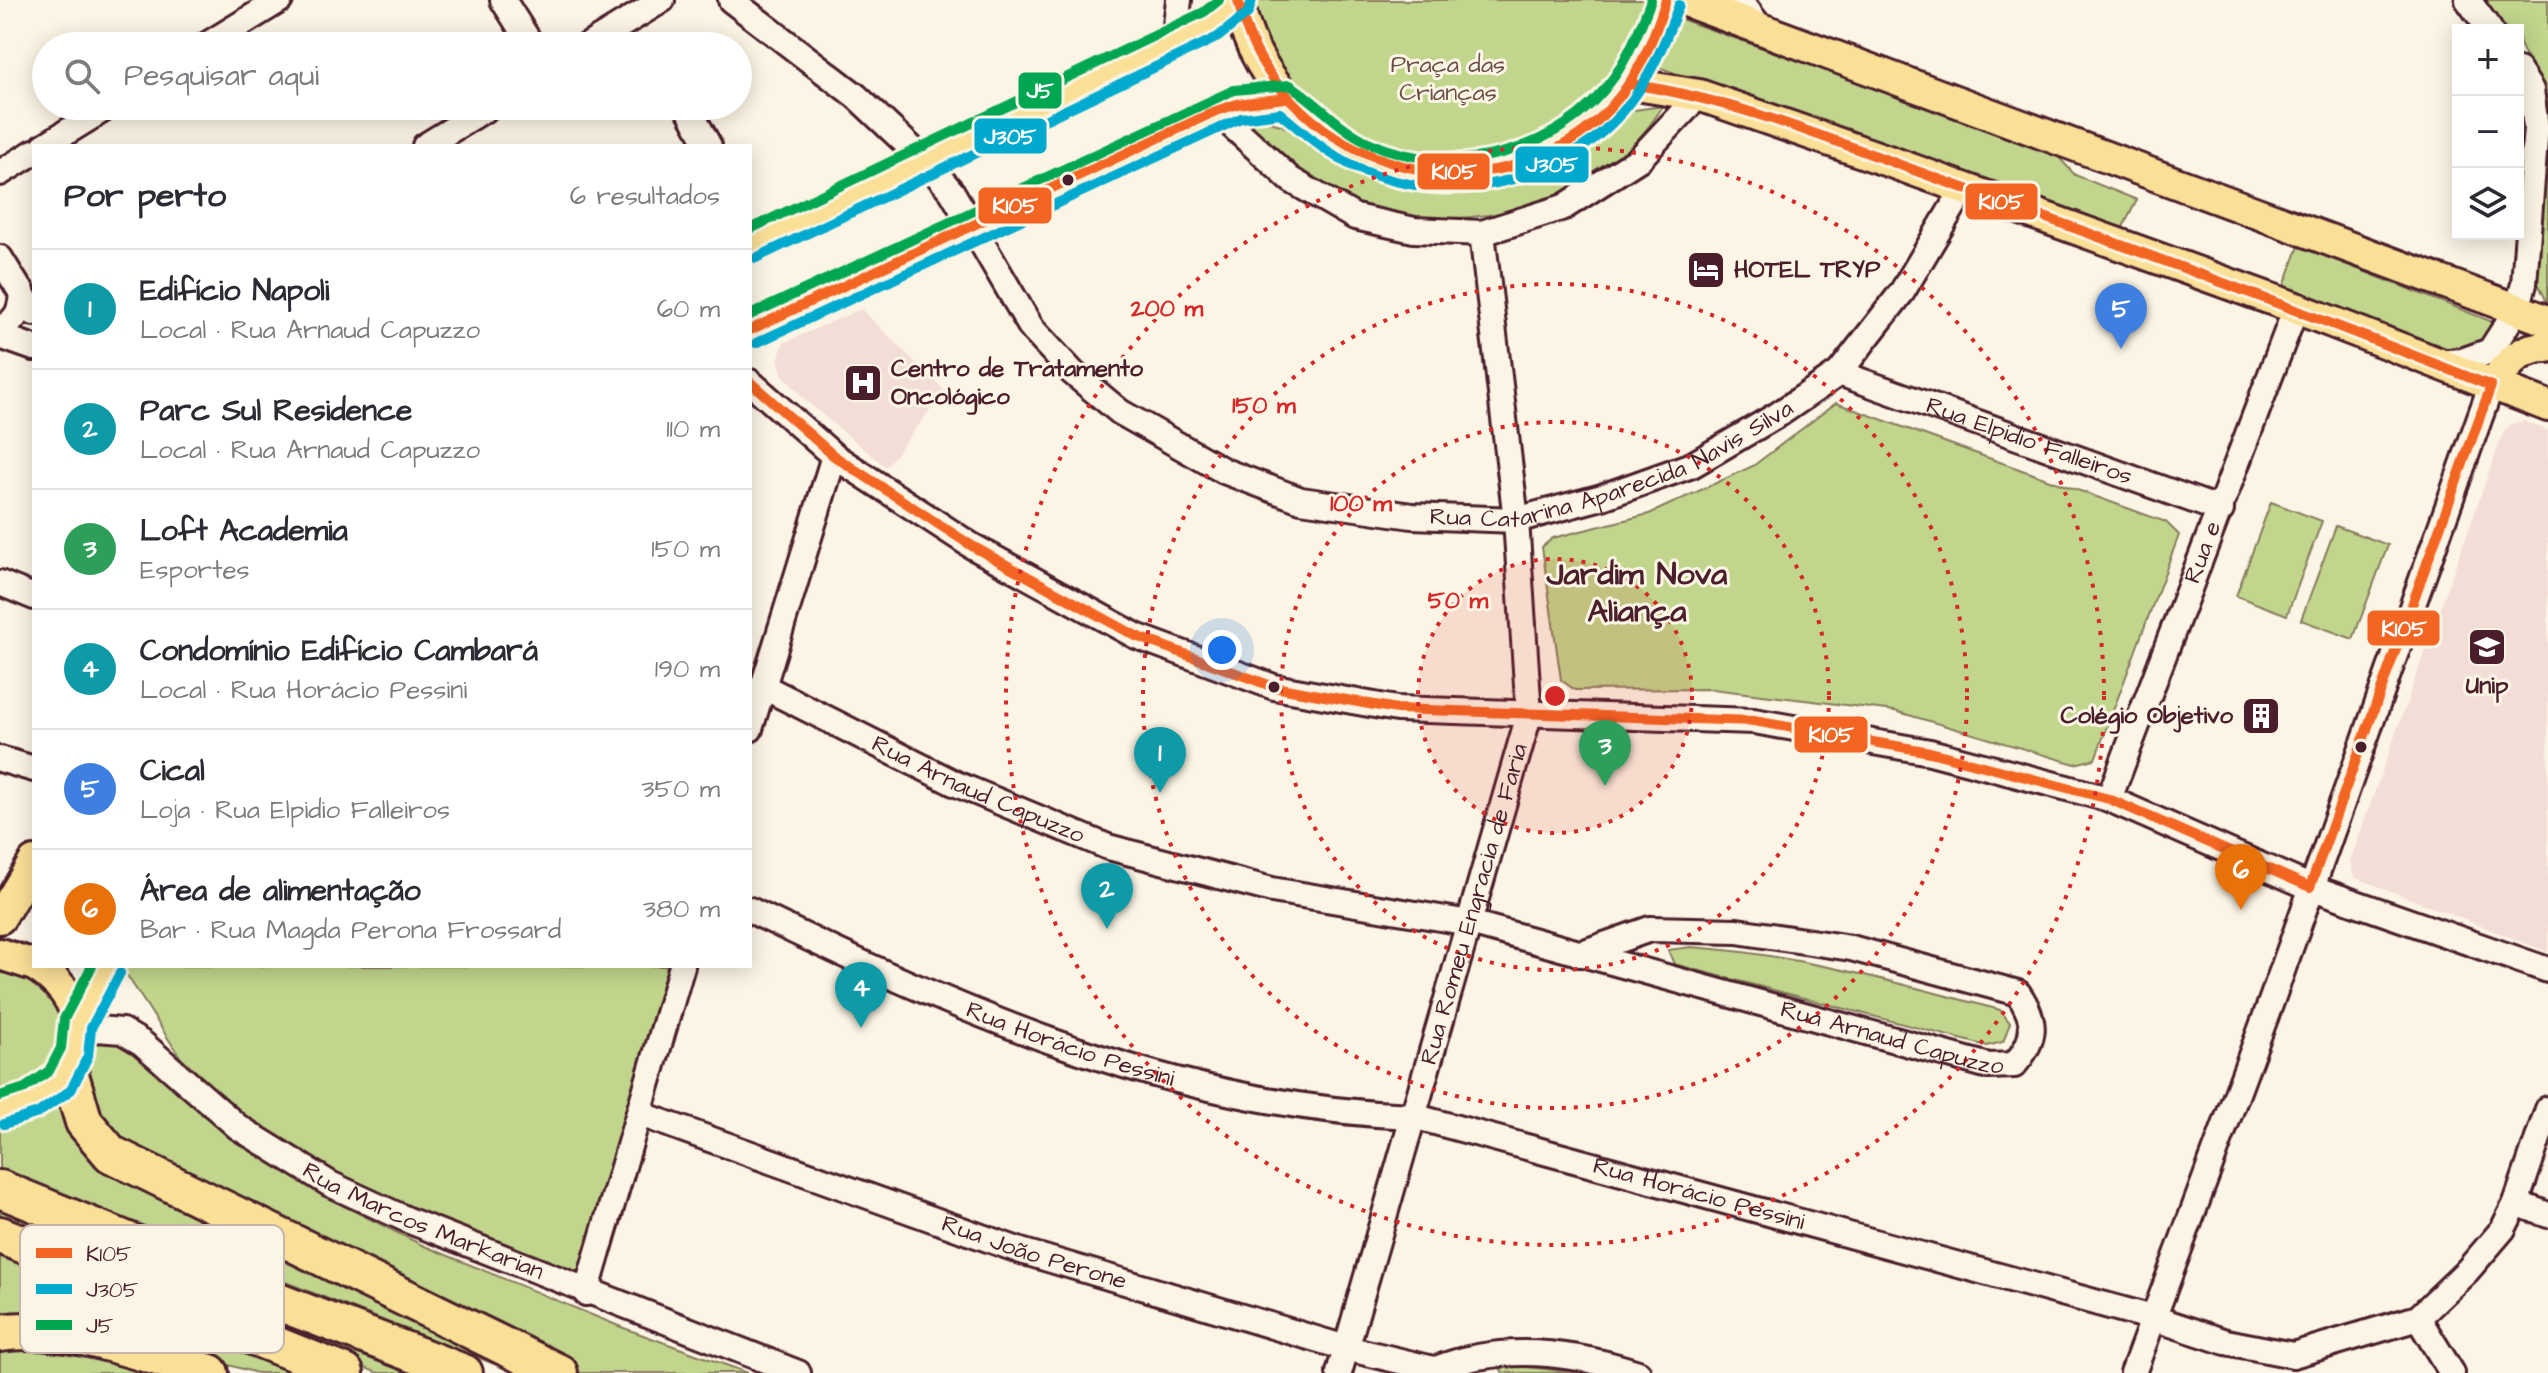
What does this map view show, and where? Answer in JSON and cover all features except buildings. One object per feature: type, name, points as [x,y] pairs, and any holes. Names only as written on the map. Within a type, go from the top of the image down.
[{"type":"highway","points":[[74,1043],[84,1122],[111,1154],[256,1225]]},
{"type":"highway","points":[[0,1189],[88,1225]]},
{"type":"highway","points":[[0,1235],[20,1243]]},
{"type":"highway","points":[[284,1239],[559,1373]]},
{"type":"highway","points":[[284,1304],[464,1373]]},
{"type":"highway","points":[[0,1333],[20,1330]]},
{"type":"highway","points":[[284,1349],[345,1373]]},
{"type":"highway","points":[[138,1353],[210,1373]]},
{"type":"main road","points":[[752,239],[926,162],[1212,24],[1238,2],[1253,48],[1285,98],[1327,136],[1378,162],[1434,174],[1491,171],[1531,160],[1580,132],[1602,115],[1630,84],[1654,41],[1666,0]]},
{"type":"main road","points":[[1683,0],[2548,321]]},
{"type":"main road","points":[[1630,84],[1699,95],[2296,308],[2548,406]]},
{"type":"main road","points":[[752,329],[1216,111],[1237,104],[1285,98]]},
{"type":"main road","points":[[2491,386],[2518,353],[2530,347],[2548,347]]},
{"type":"main road","points":[[0,918],[32,865]]},
{"type":"main road","points":[[0,954],[32,964]]},
{"type":"main road","points":[[38,968],[65,992],[74,1043]]},
{"type":"main road","points":[[0,1111],[45,1094],[74,1043],[107,968]]},
{"type":"street","points":[[228,32],[280,0]]},
{"type":"street","points":[[503,0],[523,32]]},
{"type":"street","points":[[610,32],[662,0]]},
{"type":"street","name":"Rua Catarina Aparecida Navis Silva","points":[[731,0],[856,96],[926,162],[952,192],[1032,329],[1073,373],[1120,412],[1224,471],[1301,500],[1412,516],[1516,520],[1602,497],[1692,465],[1779,414],[1839,373],[1902,292],[1964,188]]},
{"type":"street","points":[[1174,42],[1179,0]]},
{"type":"street","points":[[1740,0],[1761,29]]},
{"type":"street","points":[[2468,0],[2486,24]]},
{"type":"street","points":[[2434,363],[2462,361],[2490,351],[2517,309],[2524,284],[2536,127],[2531,90],[2524,79]]},
{"type":"street","points":[[1216,111],[1291,180],[1355,217],[1414,230],[1482,233],[1564,207],[1639,159],[1699,95]]},
{"type":"street","points":[[47,144],[86,120]]},
{"type":"street","points":[[428,144],[467,120]]},
{"type":"street","points":[[695,120],[708,144]]},
{"type":"street","points":[[0,173],[32,153]]},
{"type":"street","name":"Rua Romeu Engracia de Faria","points":[[1339,1373],[1529,715],[1516,520],[1482,233]]},
{"type":"street","points":[[0,258],[32,309]]},
{"type":"street","points":[[0,329],[14,321],[21,310],[22,291]]},
{"type":"street","name":"Rua e","points":[[2109,799],[2296,308]]},
{"type":"street","points":[[0,336],[32,347]]},
{"type":"street","name":"Rua Elpidio Falleiros","points":[[1839,373],[2221,510]]},
{"type":"street","points":[[752,384],[834,456],[972,546],[1136,636],[1274,687],[1397,709],[1754,721],[1930,752],[2109,799],[2310,887],[2548,970]]},
{"type":"street","points":[[2133,1373],[2491,386]]},
{"type":"street","points":[[752,722],[834,456]]},
{"type":"street","points":[[0,583],[32,596]]},
{"type":"street","name":"Rua Arnaud Capuzzo","points":[[762,686],[954,783],[1108,847],[1272,890],[1470,923],[1579,954],[1601,971],[1989,1066],[2014,1065],[2028,1048],[2034,1029],[2030,1011],[2018,993],[1851,948],[1737,931],[1650,929],[1579,954]]},
{"type":"street","points":[[0,759],[32,768]]},
{"type":"street","name":"Rua Horácio Pessini","points":[[752,911],[948,1003],[1111,1064],[1284,1104],[1341,1113],[1413,1116],[2153,1318],[2294,1364],[2418,1318],[2503,1229],[2516,1203],[2548,1109]]},
{"type":"street","points":[[586,1293],[681,968]]},
{"type":"street","name":"Rua Marcos Markarian","points":[[74,1043],[97,1029],[122,1031],[142,1043],[238,1127],[330,1184],[410,1221],[586,1293],[798,1373]]},
{"type":"street","name":"Rua João Perone","points":[[640,1114],[1021,1251],[1346,1348],[1443,1371],[1460,1359],[1504,1353],[1552,1354],[1638,1373]]},
{"type":"street","points":[[2516,1203],[2548,1215]]},
{"type":"street","points":[[2418,1318],[2452,1373]]},
{"type":"shaded area","name":"Centro de Tratamento Oncológico","points":[[861,309],[945,391],[886,467],[806,401],[783,375],[778,360],[783,343]]},
{"type":"shaded area","name":"Unip","points":[[2524,421],[2548,431],[2548,952],[2354,877],[2350,861],[2503,433],[2511,424]]},
{"type":"green space","name":"Praça das Crianças","points":[[1251,0],[1646,0],[1637,30],[1622,59],[1577,111],[1538,137],[1496,152],[1452,157],[1407,153],[1364,138],[1325,114],[1277,63],[1261,32]]},
{"type":"green space","points":[[2484,0],[2548,0],[2548,304],[2536,279],[2546,104],[2524,53],[2524,24],[2502,24]]},
{"type":"green space","points":[[1678,18],[2054,152],[2075,175],[2137,200],[2121,231],[1658,67]]},
{"type":"green space","points":[[1663,106],[1636,141],[1603,170],[1565,192],[1524,207],[1480,216],[1436,218],[1392,212],[1335,193],[1293,165],[1242,121],[1257,119],[1281,125],[1363,175],[1428,191],[1493,187],[1556,165],[1596,140],[1627,111]]},
{"type":"green space","points":[[2299,246],[2493,322],[2476,364],[2283,289]]},
{"type":"green space","points":[[1836,403],[2166,522],[2179,535],[2095,759],[2075,764],[1895,711],[1712,689],[1575,690],[1561,680],[1542,547],[1553,538],[1649,514],[1753,466]]},
{"type":"green space","points":[[2271,502],[2322,521],[2287,615],[2236,596]]},
{"type":"green space","points":[[2336,526],[2388,545],[2353,639],[2301,620]]},
{"type":"green space","points":[[1691,947],[1770,956],[1885,980],[2000,1010],[2010,1023],[2003,1042],[1987,1046],[1674,964],[1668,950]]},
{"type":"green space","points":[[0,968],[31,976],[59,1008],[64,1031],[61,1053],[33,1089],[0,1098]]},
{"type":"green space","points":[[122,968],[681,968],[586,1293],[238,1127],[186,1066]]},
{"type":"green space","points":[[97,1038],[118,1041],[250,1151],[326,1197],[422,1245],[621,1327],[748,1373],[577,1373],[284,1229],[284,1225],[275,1225],[116,1147],[80,1072],[89,1044]]},
{"type":"green space","points":[[56,1095],[76,1125],[263,1225],[140,1225],[0,1170],[0,1120]]},
{"type":"green space","points":[[0,1205],[51,1225],[20,1225],[20,1230],[0,1222]]},
{"type":"green space","points":[[284,1236],[539,1373],[517,1373],[284,1282]]},
{"type":"green space","points":[[0,1255],[20,1263],[20,1319],[0,1317]]},
{"type":"green space","points":[[284,1317],[425,1373],[378,1373],[284,1335]]},
{"type":"green space","points":[[0,1342],[20,1342],[20,1353],[72,1353],[163,1373],[0,1373]]},
{"type":"green space","points":[[186,1353],[245,1353],[295,1373],[257,1373]]},
{"type":"green space","points":[[1514,1365],[1575,1373],[1503,1373],[1500,1368]]},
{"type":"transit line","name":"J5","points":[[752,228],[1204,12],[1219,0]]},
{"type":"transit line","name":"K105","points":[[1238,0],[1258,55],[1292,101],[1335,136],[1385,160],[1439,172],[1495,170],[1549,153],[1598,120],[1632,79],[1655,33],[1666,0]]},
{"type":"transit line","name":"J305","points":[[756,258],[1218,37],[1248,13],[1252,0]]},
{"type":"transit line","name":"J5","points":[[752,314],[1234,90],[1290,85],[1357,136],[1401,154],[1435,159],[1469,159],[1503,153],[1565,125],[1592,103],[1625,59],[1651,0]]},
{"type":"transit line","name":"J305","points":[[756,343],[1241,118],[1280,113],[1338,158],[1359,169],[1396,181],[1435,187],[1474,186],[1512,179],[1548,166],[1582,147],[1612,123],[1637,93],[1655,61],[1679,5]]},
{"type":"transit line","name":"K105","points":[[752,384],[834,456],[972,546],[1136,636],[1274,687],[1397,709],[1754,721],[1930,752],[2109,799],[2310,887],[2491,386],[2226,284],[1797,127],[1715,102],[1630,84]]},
{"type":"transit line","name":"K105","points":[[752,329],[1216,111],[1237,104],[1285,98]]},
{"type":"transit line","name":"J5","points":[[0,1096],[25,1088],[49,1071],[61,1048],[64,1019],[91,968]]},
{"type":"transit line","name":"J305","points":[[4,1124],[38,1113],[71,1090],[88,1056],[91,1028],[120,973]]},
{"type":"place","name":"HOTEL TRYP","points":[[1706,270]]},
{"type":"place","name":"Cical","points":[[2121,349]]},
{"type":"place","name":"Centro de Tratamento Oncológico","points":[[863,383]]},
{"type":"place","name":"Unip","points":[[2487,647]]},
{"type":"place","name":"Colégio Objetivo","points":[[2261,716]]},
{"type":"place","name":"Loft Academia","points":[[1605,786]]},
{"type":"place","name":"Edifício Napoli","points":[[1160,793]]},
{"type":"place","name":"Área de alimentação","points":[[2241,910]]},
{"type":"place","name":"Parc Sul Residence","points":[[1107,929]]},
{"type":"place","name":"Condomínio Edifício Cambará","points":[[861,1028]]},
{"type":"district","name":"Jardim Nova Aliança","points":[[1637,592]]}]
